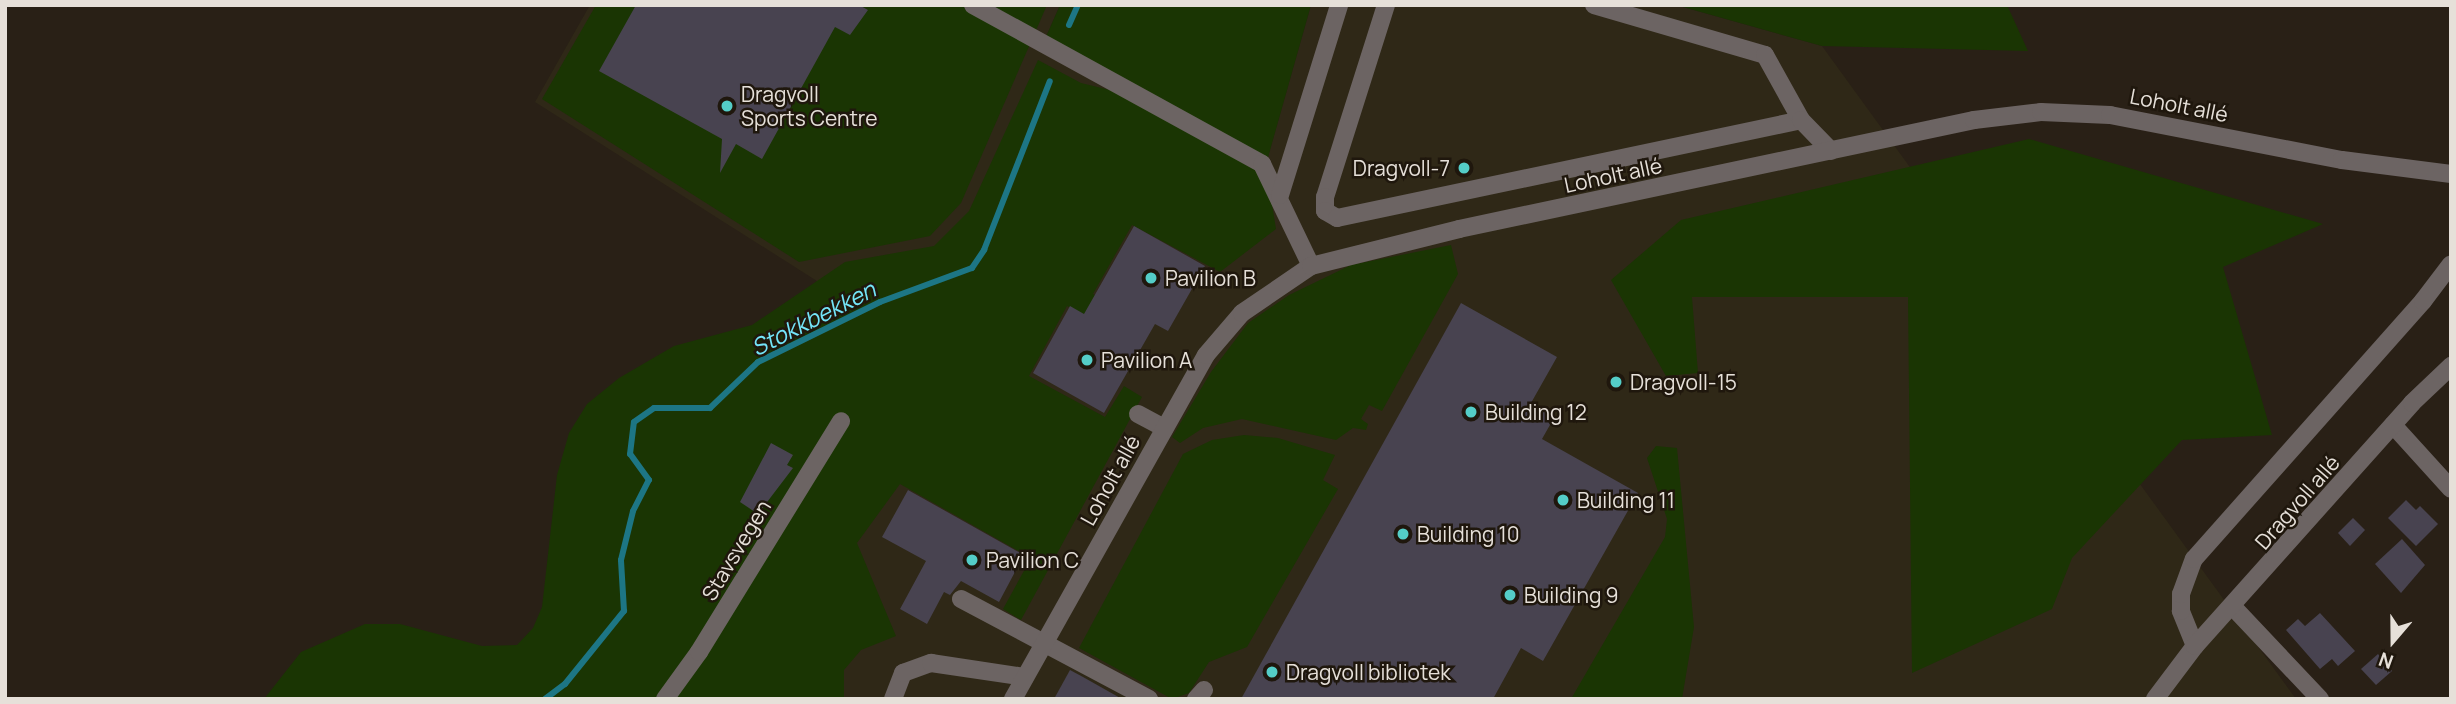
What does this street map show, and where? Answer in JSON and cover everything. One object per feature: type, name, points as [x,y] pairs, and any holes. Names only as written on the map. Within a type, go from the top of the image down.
[{"type":"street","points":[[973,5],[1262,164],[1280,195],[1311,265]]},
{"type":"street","points":[[1280,195],[1339,5]]},
{"type":"street","points":[[1386,5],[1325,197],[1325,211],[1337,218],[1801,120]]},
{"type":"street","points":[[1594,5],[1765,55],[1801,120],[1831,151]]},
{"type":"street","name":"Loholt allé","points":[[1013,699],[1206,355],[1229,326],[1279,284],[1311,265],[1458,229],[1974,120],[2041,112],[2110,115],[2342,160],[2451,174]]},
{"type":"street","points":[[2195,646],[2181,611],[2183,581],[2193,559],[2423,301],[2451,264]]},
{"type":"street","name":"Dragvoll allé","points":[[2155,699],[2195,646],[2234,608],[2393,425],[2451,366]]},
{"type":"street","points":[[1138,414],[1164,428]]},
{"type":"street","name":"Stavsvegen","points":[[665,699],[699,652],[841,421]]},
{"type":"street","points":[[2393,425],[2451,489]]},
{"type":"street","points":[[961,599],[1149,699]]},
{"type":"street","points":[[2234,608],[2320,699]]},
{"type":"street","points":[[893,699],[904,673],[932,663],[1025,677]]},
{"type":"shaded area","points":[[590,5],[1060,5],[1045,39],[1267,160],[1311,5],[1676,5],[1822,46],[2296,699],[762,699],[954,368],[535,102]]},
{"type":"green space","points":[[596,5],[1047,5],[961,203],[930,236],[799,262],[542,99]]},
{"type":"green space","points":[[1060,5],[1311,5],[1267,161],[1045,39]]},
{"type":"green space","points":[[1676,5],[2007,5],[2028,51],[1822,46]]},
{"type":"green space","points":[[1038,60],[1081,83],[1114,91],[1257,170],[1270,192],[1276,229],[1220,272],[1132,225],[1093,294],[1104,300],[1093,319],[1067,306],[1029,376],[1105,417],[1124,386],[1142,397],[1021,620],[1003,609],[1031,558],[900,484],[857,543],[896,636],[861,650],[844,670],[844,699],[264,699],[301,652],[365,624],[400,624],[482,646],[517,645],[533,628],[542,607],[557,475],[569,433],[587,404],[619,378],[674,346],[752,325],[845,262],[934,246],[969,211]]},
{"type":"green space","points":[[2029,139],[2323,224],[2223,267],[2272,435],[2182,440],[2072,558],[2052,609],[1912,673],[1908,297],[1692,297],[1698,373],[1666,376],[1611,280],[1681,220]]},
{"type":"green space","points":[[1451,245],[1458,274],[1382,411],[1369,405],[1361,419],[1368,424],[1366,430],[1353,428],[1336,440],[1242,419],[1203,428],[1180,443],[1172,437],[1211,372],[1248,323],[1289,295],[1351,265]]},
{"type":"green space","points":[[1244,435],[1278,438],[1335,455],[1323,480],[1338,489],[1247,647],[1209,662],[1189,693],[1172,699],[1079,648],[1183,454],[1212,440]]},
{"type":"green space","points":[[1656,446],[1677,448],[1694,627],[1682,699],[1571,699],[1665,537],[1667,519],[1647,458]]},
{"type":"building","name":"Dragvoll Sports Centre","points":[[636,5],[859,5],[868,10],[850,35],[835,27],[762,159],[736,144],[720,173],[722,139],[599,71]]},
{"type":"building","points":[[1134,226],[1205,266],[1168,331],[1155,324],[1104,413],[1033,373],[1070,306],[1084,314]]},
{"type":"building","points":[[1461,303],[1557,357],[1531,403],[1555,416],[1542,439],[1638,493],[1543,661],[1521,648],[1493,699],[1241,699]]},
{"type":"building","points":[[771,443],[793,455],[787,465],[793,468],[758,514],[740,502]]},
{"type":"building","name":"Pavilion C","points":[[908,490],[1024,555],[999,602],[961,581],[950,595],[944,592],[927,624],[900,609],[926,561],[882,537]]},
{"type":"building","points":[[2406,500],[2416,510],[2420,506],[2438,524],[2416,546],[2388,518]]},
{"type":"building","points":[[2353,518],[2365,530],[2350,546],[2338,533]]},
{"type":"building","points":[[2402,539],[2425,565],[2401,593],[2375,564]]},
{"type":"building","points":[[2320,613],[2355,651],[2338,666],[2332,659],[2320,669],[2286,630],[2298,619],[2305,626]]},
{"type":"building","points":[[2378,654],[2392,671],[2376,685],[2361,669]]},
{"type":"building","points":[[1070,670],[1083,677],[1122,699],[1054,699]]},
{"type":"waterway","points":[[1069,25],[1078,5]]},
{"type":"waterway","name":"Stokkbekken","points":[[545,699],[565,684],[624,611],[621,560],[633,511],[649,480],[630,454],[634,422],[654,408],[710,408],[758,362],[880,302],[972,268],[984,250],[1050,81]]},
{"type":"place","name":"Dragvoll Sports Centre","points":[[727,106]]},
{"type":"place","name":"Dragvoll-7","points":[[1464,168]]},
{"type":"place","name":"Pavilion B","points":[[1151,278]]},
{"type":"place","name":"Pavilion A","points":[[1087,360]]},
{"type":"place","name":"Dragvoll-15","points":[[1616,382]]},
{"type":"place","name":"Building 12","points":[[1471,412]]},
{"type":"place","name":"Building 11","points":[[1563,500]]},
{"type":"place","name":"Building 10","points":[[1403,534]]},
{"type":"place","name":"Pavilion C","points":[[972,560]]},
{"type":"place","name":"Building 9","points":[[1510,595]]},
{"type":"place","name":"Dragvoll bibliotek","points":[[1272,672]]}]
